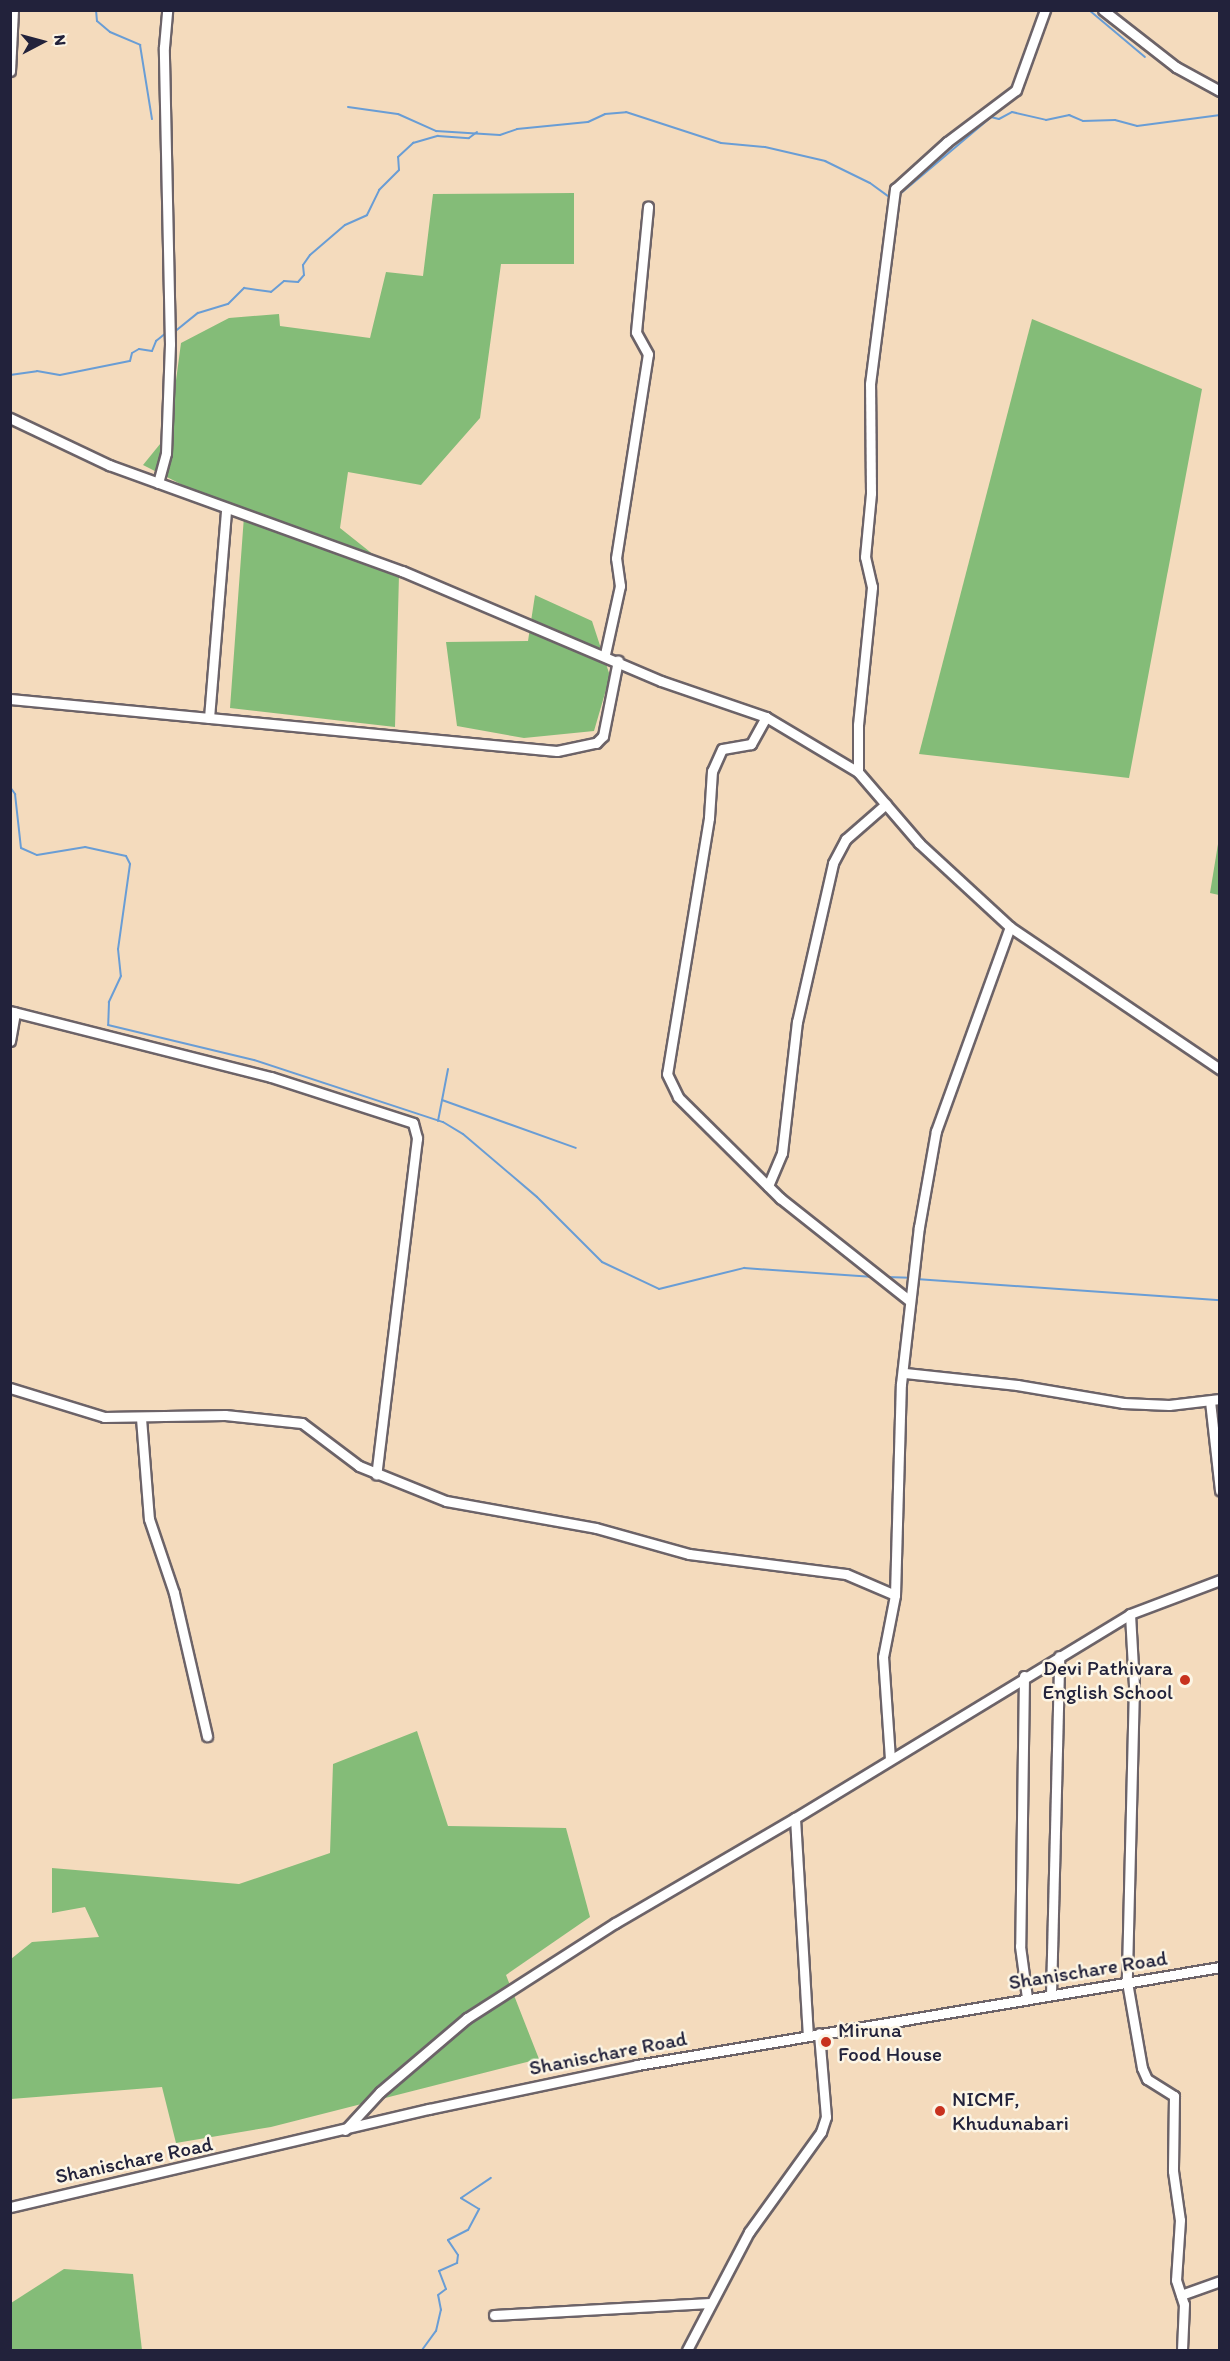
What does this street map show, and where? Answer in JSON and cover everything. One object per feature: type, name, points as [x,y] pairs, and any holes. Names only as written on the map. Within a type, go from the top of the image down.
[{"type":"street","points":[[10,70],[14,10]]},
{"type":"street","points":[[158,483],[166,453],[171,344],[164,47],[167,10]]},
{"type":"street","points":[[858,772],[858,725],[872,587],[865,557],[871,493],[870,384],[895,189],[947,142],[1016,90],[1045,10]]},
{"type":"street","points":[[1104,10],[1167,61],[1220,91]]},
{"type":"street","points":[[605,654],[620,586],[616,558],[648,354],[636,332],[648,207]]},
{"type":"street","points":[[10,418],[109,465],[402,571],[605,654],[661,681],[766,717],[858,772],[918,843],[1010,927],[1220,1069]]},
{"type":"street","points":[[209,718],[226,508]]},
{"type":"street","points":[[10,699],[557,751],[596,743],[603,736],[618,660]]},
{"type":"street","points":[[766,717],[751,744],[722,749],[712,771],[709,818],[667,1074],[678,1097],[768,1186],[910,1301]]},
{"type":"street","points":[[768,1186],[782,1153],[797,1022],[833,863],[846,839],[886,804]]},
{"type":"street","points":[[890,1759],[883,1657],[896,1595],[910,1301],[936,1131],[1010,927]]},
{"type":"street","points":[[10,1041],[13,1011],[271,1077],[413,1123],[417,1138],[376,1474]]},
{"type":"street","points":[[905,1373],[1017,1385],[1123,1403],[1169,1405],[1215,1400],[1220,1490]]},
{"type":"street","points":[[10,1388],[104,1417],[225,1415],[302,1423],[376,1474],[474,1509],[596,1528],[689,1554],[846,1574],[896,1595]]},
{"type":"street","points":[[141,1418],[149,1519],[174,1593],[207,1736]]},
{"type":"street","points":[[345,2130],[404,2069],[466,2018],[607,1928],[795,1818],[1024,1676],[1130,1614],[1220,1580]]},
{"type":"street","points":[[1130,1614],[1134,1686],[1127,1982],[1142,2068],[1147,2079],[1174,2096],[1173,2171],[1180,2220],[1176,2280],[1181,2295],[1182,2350]]},
{"type":"street","points":[[1051,1995],[1059,1656]]},
{"type":"street","points":[[1024,1676],[1020,1946],[1027,1998]]},
{"type":"street","points":[[795,1818],[808,2035]]},
{"type":"street","name":"Shanischare Road","points":[[10,2207],[637,2065],[1220,1966]]},
{"type":"street","points":[[687,2350],[749,2232],[820,2132],[826,2116],[819,2033]]},
{"type":"street","points":[[1181,2295],[1220,2281]]},
{"type":"street","points":[[494,2314],[710,2303]]},
{"type":"green space","points":[[574,193],[574,264],[501,264],[480,418],[421,485],[348,472],[340,528],[399,575],[395,727],[230,708],[244,516],[143,465],[169,433],[181,343],[229,318],[279,314],[280,326],[370,338],[386,272],[423,276],[433,194]]},
{"type":"green space","points":[[1032,319],[1202,389],[1129,778],[919,754]]},
{"type":"green space","points":[[535,595],[592,621],[610,676],[594,731],[524,738],[457,726],[446,642],[528,641]]},
{"type":"green space","points":[[1219,838],[1219,895],[1210,893]]},
{"type":"green space","points":[[417,1731],[448,1826],[566,1828],[590,1917],[506,1975],[539,2059],[271,2127],[176,2143],[162,2087],[11,2099],[11,1959],[32,1942],[99,1937],[85,1907],[52,1913],[52,1868],[239,1884],[330,1853],[333,1764]]},
{"type":"green space","points":[[64,2269],[133,2274],[142,2350],[11,2350],[11,2303]]},
{"type":"waterway","points":[[96,10],[97,21],[110,32],[140,45],[152,119]]},
{"type":"waterway","points":[[1089,10],[1145,57]]},
{"type":"waterway","points":[[348,107],[398,114],[436,131],[500,135],[517,129],[588,122],[605,114],[626,112],[721,143],[765,147],[825,161],[870,183],[889,197]]},
{"type":"waterway","points":[[900,194],[991,117],[999,119],[1012,112],[1046,120],[1069,115],[1083,121],[1115,120],[1137,126],[1220,115]]},
{"type":"waterway","points":[[173,333],[198,313],[228,304],[244,288],[271,292],[284,281],[298,282],[304,275],[303,265],[310,255],[345,225],[367,215],[379,190],[399,170],[398,157],[413,143],[438,136],[469,138],[477,132]]},
{"type":"waterway","points":[[10,375],[37,371],[60,375],[130,361],[132,353],[139,349],[152,351],[156,341],[167,332]]},
{"type":"waterway","points":[[10,787],[15,794],[21,848],[37,855],[85,847],[126,856],[130,864],[118,949],[121,976],[109,1002],[108,1025],[254,1060],[443,1122],[463,1134],[537,1197],[602,1262],[659,1289],[744,1268],[874,1277]]},
{"type":"waterway","points":[[438,1121],[448,1069]]},
{"type":"waterway","points":[[442,1100],[576,1148]]},
{"type":"waterway","points":[[886,1277],[910,1278]]},
{"type":"waterway","points":[[916,1279],[1220,1300]]},
{"type":"waterway","points":[[422,2350],[436,2331],[441,2310],[438,2295],[446,2289],[439,2271],[457,2263],[458,2255],[448,2240],[468,2230],[479,2209],[461,2198],[491,2178]]},
{"type":"place","name":"Devi Pathivara English School","points":[[1185,1680]]},
{"type":"place","name":"Miruna Food House","points":[[826,2042]]},
{"type":"place","name":"NICMF, Khudunabari","points":[[940,2111]]}]
